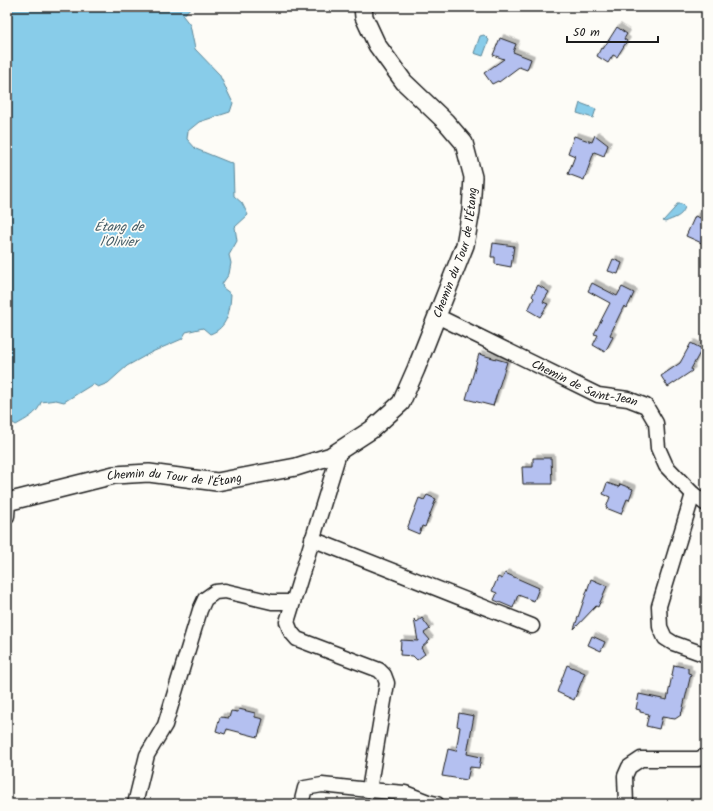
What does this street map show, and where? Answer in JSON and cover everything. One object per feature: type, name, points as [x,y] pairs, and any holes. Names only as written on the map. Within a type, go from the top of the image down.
[{"type":"street","name":"Chemin du Tour de l'Étang","points":[[7,507],[114,475],[149,473],[217,482],[296,468],[331,456],[371,430],[401,403],[465,245],[471,211],[473,177],[464,143],[446,122],[404,82],[378,45],[364,17],[363,7]]},
{"type":"street","name":"Chemin de Saint-Jean","points":[[437,316],[598,394],[628,399],[646,406],[656,422],[658,448],[666,466],[693,494],[706,504]]},
{"type":"street","points":[[340,450],[287,622],[291,632],[297,639],[379,670],[384,675],[387,683],[369,790]]},
{"type":"street","points":[[693,494],[658,606],[660,627],[665,638],[673,644],[706,655]]},
{"type":"street","points":[[312,539],[532,626]]},
{"type":"street","points":[[135,804],[147,755],[165,725],[200,610],[205,599],[215,592],[225,591],[272,602],[292,602]]},
{"type":"street","points":[[626,804],[625,776],[629,767],[641,759],[698,759],[706,756]]},
{"type":"street","points":[[301,804],[305,788],[322,785],[404,793],[437,804]]},
{"type":"water","name":"Étang de l'Olivier","points":[[7,7],[191,7],[183,16],[190,25],[195,49],[219,74],[233,103],[230,112],[199,122],[188,131],[187,139],[196,149],[233,164],[234,196],[242,203],[248,215],[235,227],[237,241],[229,255],[231,263],[229,274],[222,284],[223,288],[231,294],[230,306],[227,318],[221,327],[210,334],[203,328],[186,332],[182,339],[152,352],[127,366],[108,383],[98,387],[93,384],[64,402],[56,400],[41,402],[34,413],[16,425],[7,419]]},
{"type":"water","points":[[484,35],[489,40],[483,56],[474,53],[480,36]]},
{"type":"water","points":[[580,103],[596,109],[593,118],[577,113]]},
{"type":"water","points":[[677,204],[682,204],[685,207],[682,213],[665,222],[663,221],[674,209]]},
{"type":"building","points":[[617,27],[627,34],[624,39],[627,41],[617,57],[613,55],[608,63],[597,56],[601,48],[603,49]]},
{"type":"building","points":[[500,38],[516,44],[513,52],[531,59],[527,70],[519,67],[499,82],[498,81],[492,84],[484,73],[504,59],[493,55]]},
{"type":"building","points":[[595,135],[608,145],[604,156],[594,152],[584,180],[568,174],[575,156],[568,153],[574,136],[592,142]]},
{"type":"building","points":[[695,216],[706,220],[706,245],[686,236]]},
{"type":"building","points":[[493,243],[514,246],[511,267],[495,264],[495,257],[491,257]]},
{"type":"building","points":[[613,259],[622,263],[618,274],[608,271]]},
{"type":"building","points":[[592,283],[617,296],[622,287],[634,293],[627,308],[624,306],[619,316],[610,335],[613,337],[605,352],[593,345],[598,335],[594,334],[610,303],[588,291]]},
{"type":"building","points":[[538,285],[549,292],[543,302],[548,304],[540,317],[528,310],[534,298],[532,296]]},
{"type":"building","points":[[691,343],[702,349],[691,369],[692,371],[668,387],[661,376],[680,363]]},
{"type":"building","points":[[479,354],[507,362],[493,406],[466,399]]},
{"type":"building","points":[[533,458],[551,458],[552,484],[523,484],[522,467],[533,467]]},
{"type":"building","points":[[607,483],[619,487],[620,484],[633,489],[621,514],[606,508],[610,497],[603,494]]},
{"type":"building","points":[[427,495],[436,499],[425,527],[422,526],[419,534],[407,529],[419,498],[424,500]]},
{"type":"building","points":[[505,573],[539,588],[534,601],[518,595],[513,608],[494,600],[497,593],[492,591],[498,577],[502,579]]},
{"type":"building","points":[[591,579],[607,586],[598,607],[596,606],[574,629]]},
{"type":"building","points":[[422,618],[430,629],[424,633],[430,640],[421,648],[425,654],[417,660],[413,656],[400,655],[401,640],[418,641],[414,619],[417,622]]},
{"type":"building","points":[[592,636],[605,642],[601,651],[588,645]]},
{"type":"building","points":[[567,665],[585,673],[574,700],[557,692]]},
{"type":"building","points":[[674,665],[688,668],[688,673],[691,674],[682,712],[680,714],[681,715],[675,719],[662,717],[659,729],[646,726],[649,714],[640,712],[640,710],[636,709],[639,694],[667,700]]},
{"type":"building","points":[[239,709],[255,713],[255,717],[263,719],[258,737],[227,729],[225,734],[216,731],[220,717],[229,718],[231,711],[238,712]]},
{"type":"building","points":[[459,713],[474,716],[467,754],[481,757],[479,768],[470,767],[467,780],[442,776],[448,749],[456,751],[460,727],[457,726]]}]
